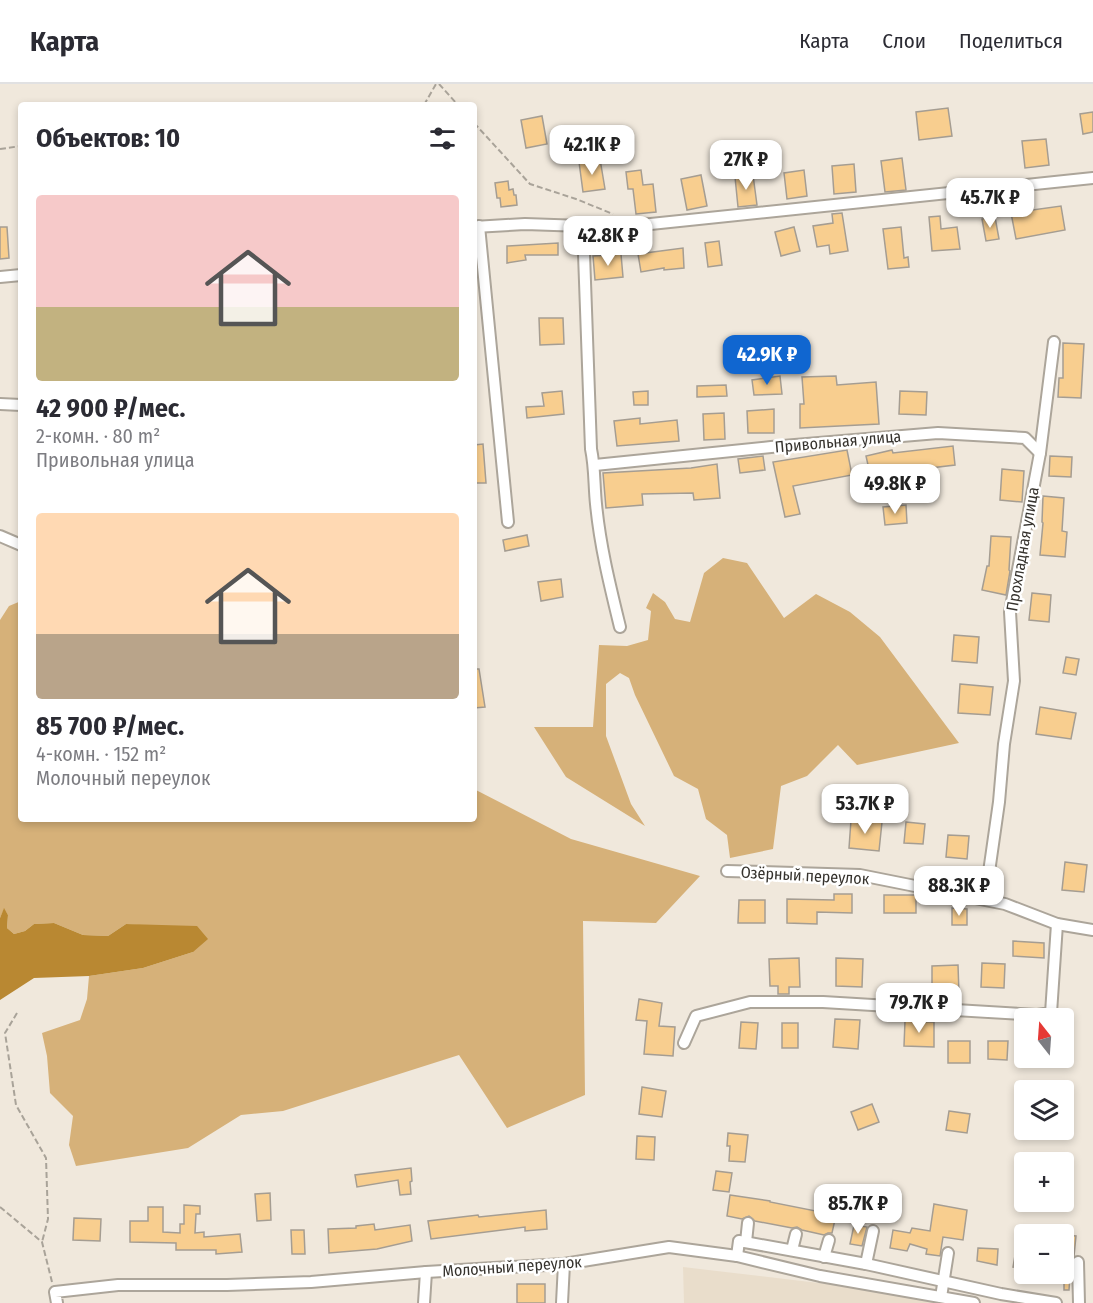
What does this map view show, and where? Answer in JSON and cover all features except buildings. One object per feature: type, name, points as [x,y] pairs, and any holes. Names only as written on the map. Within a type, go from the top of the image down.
[{"type":"street","points":[[508,522],[477,227],[525,224],[641,225],[1093,178]]},
{"type":"street","points":[[583,226],[595,502],[603,562],[620,627]]},
{"type":"street","points":[[0,277],[18,275]]},
{"type":"street","name":"Прохладная улица","points":[[982,899],[999,802],[1004,744],[1014,681],[1010,612],[1040,453],[1054,342]]},
{"type":"street","points":[[0,404],[18,405]]},
{"type":"street","name":"Привольная улица","points":[[595,465],[938,433],[1025,438],[1040,453]]},
{"type":"street","points":[[0,536],[18,543]]},
{"type":"street","name":"Озёрный переулок","points":[[727,871],[860,875],[1005,903],[1058,924],[1093,930]]},
{"type":"street","points":[[684,1043],[696,1016],[750,1002],[823,1002],[1037,1015],[1051,1012],[1058,924]]},
{"type":"street","points":[[746,1242],[748,1223]]},
{"type":"street","points":[[866,1264],[873,1230]]},
{"type":"street","points":[[792,1250],[795,1234]]},
{"type":"street","points":[[824,1257],[829,1240]]},
{"type":"street","points":[[737,1256],[740,1241],[1056,1303]]},
{"type":"street","name":"Молочный переулок","points":[[56,1298],[118,1285],[311,1282],[426,1272],[564,1264],[669,1247],[737,1256],[820,1276],[974,1303]]},
{"type":"street","points":[[941,1297],[948,1253]]},
{"type":"street","points":[[1078,1262],[1079,1303]]},
{"type":"street","points":[[562,1303],[564,1264]]},
{"type":"street","points":[[424,1303],[426,1272]]},
{"type":"path","points":[[426,102],[438,84],[455,102]]},
{"type":"path","points":[[477,126],[530,184],[619,216]]},
{"type":"path","points":[[0,149],[18,146]]},
{"type":"path","points":[[17,1013],[5,1033],[16,1104],[46,1158],[48,1219],[42,1242],[56,1298]]},
{"type":"path","points":[[0,1207],[42,1242]]},
{"type":"shaded area","points":[[723,558],[747,563],[784,618],[816,594],[850,612],[880,637],[959,743],[857,765],[838,745],[807,776],[781,786],[773,849],[730,858],[727,835],[706,819],[698,789],[674,776],[629,678],[620,673],[606,684],[606,736],[631,804],[645,826],[566,777],[534,727],[593,727],[599,645],[627,646],[648,640],[651,611],[646,608],[653,593],[665,602],[675,619],[690,622],[704,573]]},
{"type":"shaded area","points":[[18,602],[18,822],[477,822],[477,791],[571,839],[700,876],[656,923],[583,921],[585,1095],[507,1128],[459,1055],[283,1111],[241,1115],[188,1148],[76,1166],[69,1145],[73,1116],[50,1093],[47,1056],[42,1033],[80,1020],[87,999],[89,976],[143,968],[193,952],[152,926],[126,924],[108,936],[83,935],[54,923],[34,924],[25,931],[14,934],[7,928],[8,915],[4,909],[0,918],[0,620],[9,606]]},
{"type":"shaded area","points":[[4,908],[8,915],[7,928],[14,934],[25,931],[34,924],[54,923],[83,935],[108,936],[126,924],[197,926],[208,939],[193,952],[143,968],[89,976],[34,978],[0,1000],[0,918]]},
{"type":"shaded area","points":[[683,1267],[852,1287],[949,1303],[684,1303]]}]
